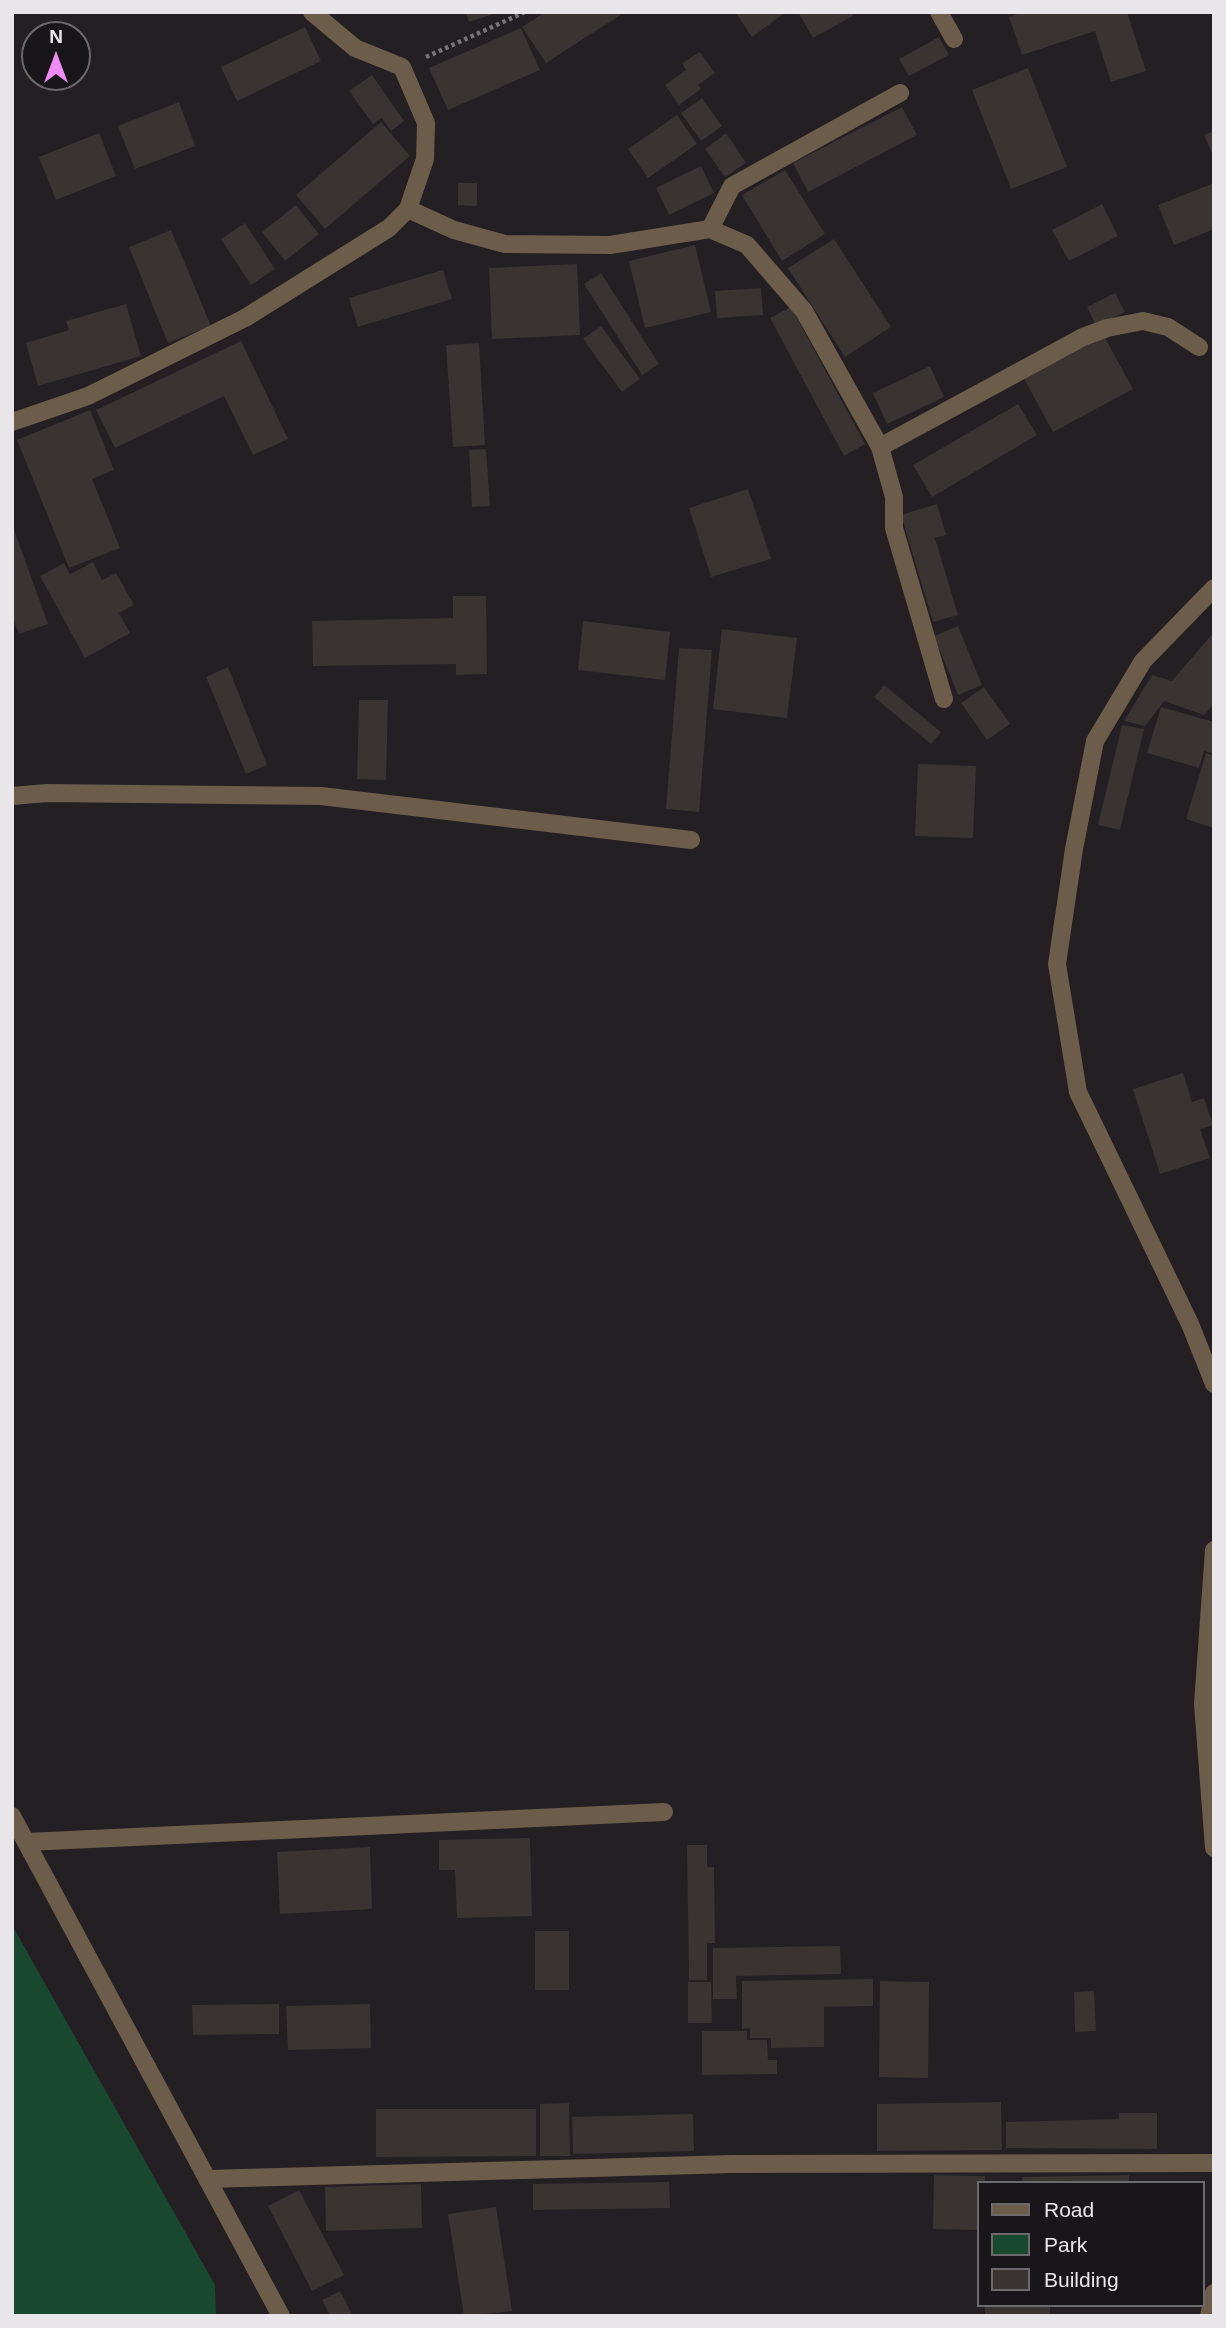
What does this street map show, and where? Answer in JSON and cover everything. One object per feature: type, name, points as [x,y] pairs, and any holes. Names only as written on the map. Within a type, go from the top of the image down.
[{"type":"street","points":[[12,422],[88,396],[245,318],[389,228],[408,209],[425,159],[426,123],[402,67],[355,48],[312,12]]},
{"type":"street","points":[[939,12],[954,39]]},
{"type":"street","points":[[710,229],[732,186],[900,93]]},
{"type":"street","points":[[408,209],[454,230],[505,244],[610,245],[710,229],[747,245],[804,311],[880,447],[894,497],[894,527],[944,699]]},
{"type":"street","points":[[880,447],[1083,337],[1107,328],[1143,321],[1168,327],[1199,348]]},
{"type":"street","points":[[1214,589],[1143,661],[1095,741],[1074,849],[1057,964],[1078,1092],[1190,1324],[1214,1384]]},
{"type":"street","points":[[12,796],[321,796],[691,840]]},
{"type":"street","points":[[1214,1550],[1203,1704],[1214,1848]]},
{"type":"street","points":[[27,1842],[664,1812]]},
{"type":"street","points":[[12,1816],[281,2316]]},
{"type":"street","points":[[207,2179],[732,2164],[1214,2163]]},
{"type":"street","points":[[1209,2316],[1214,2293]]},
{"type":"path","points":[[402,67],[525,12]]},
{"type":"green space","points":[[12,1925],[215,2285],[216,2316],[12,2316]]},
{"type":"building","points":[[466,12],[497,12],[497,13],[469,22]]},
{"type":"building","points":[[545,12],[625,12],[546,63],[522,27]]},
{"type":"building","points":[[741,12],[786,12],[752,37],[737,15]]},
{"type":"building","points":[[798,12],[851,12],[853,16],[813,38]]},
{"type":"building","points":[[1023,12],[1127,12],[1146,71],[1111,82],[1095,31],[1022,55],[1009,17]]},
{"type":"building","points":[[305,27],[321,61],[237,101],[221,67]]},
{"type":"building","points":[[521,28],[540,70],[448,110],[429,68]]},
{"type":"building","points":[[939,37],[949,55],[909,76],[899,59]]},
{"type":"building","points":[[700,52],[715,73],[698,85],[701,89],[679,105],[665,85],[686,70],[682,63]]},
{"type":"building","points":[[1028,68],[1067,167],[1011,189],[972,90]]},
{"type":"building","points":[[372,75],[404,121],[391,131],[382,118],[373,124],[349,91]]},
{"type":"building","points":[[702,98],[722,126],[701,141],[681,113]]},
{"type":"building","points":[[179,102],[195,146],[135,169],[118,126]]},
{"type":"building","points":[[902,107],[917,135],[808,192],[793,163]]},
{"type":"building","points":[[677,115],[697,144],[648,178],[628,149]]},
{"type":"building","points":[[381,122],[410,156],[325,229],[296,195]]},
{"type":"building","points":[[1214,131],[1214,158],[1204,135]]},
{"type":"building","points":[[99,133],[116,176],[56,200],[39,157]]},
{"type":"building","points":[[726,133],[746,163],[725,177],[705,149]]},
{"type":"building","points":[[701,166],[714,193],[669,215],[656,188]]},
{"type":"building","points":[[785,170],[825,234],[782,261],[742,195]]},
{"type":"building","points":[[458,183],[477,183],[477,206],[458,205]]},
{"type":"building","points":[[1214,183],[1214,229],[1174,245],[1158,205]]},
{"type":"building","points":[[1102,204],[1118,236],[1069,261],[1052,230]]},
{"type":"building","points":[[296,205],[319,234],[285,261],[262,232]]},
{"type":"building","points":[[245,223],[275,269],[251,285],[221,239]]},
{"type":"building","points":[[171,230],[211,326],[168,343],[129,247]]},
{"type":"building","points":[[834,239],[891,327],[845,357],[788,268]]},
{"type":"building","points":[[695,245],[711,312],[645,328],[629,261]]},
{"type":"building","points":[[577,264],[580,335],[492,339],[489,268]]},
{"type":"building","points":[[443,270],[452,299],[358,327],[349,298]]},
{"type":"building","points":[[601,273],[659,364],[642,375],[584,284]]},
{"type":"building","points":[[761,288],[763,315],[717,318],[715,291]]},
{"type":"building","points":[[1115,293],[1125,312],[1096,326],[1087,307]]},
{"type":"building","points":[[126,304],[141,356],[38,386],[26,343],[69,330],[66,321]]},
{"type":"building","points":[[791,307],[865,444],[844,456],[770,318]]},
{"type":"building","points":[[601,326],[640,379],[622,392],[583,339]]},
{"type":"building","points":[[1103,334],[1133,389],[1053,432],[1023,377]]},
{"type":"building","points":[[241,341],[288,439],[253,455],[224,396],[115,448],[96,410]]},
{"type":"building","points":[[479,343],[485,445],[453,447],[446,345]]},
{"type":"building","points":[[930,366],[944,397],[887,424],[873,393]]},
{"type":"building","points":[[1018,404],[1037,435],[932,497],[913,465]]},
{"type":"building","points":[[90,410],[114,470],[92,479],[120,548],[69,568],[17,440]]},
{"type":"building","points":[[486,449],[490,506],[472,507],[469,450]]},
{"type":"building","points":[[748,489],[771,559],[711,577],[689,508]]},
{"type":"building","points":[[937,504],[946,535],[935,538],[958,615],[933,622],[901,515]]},
{"type":"building","points":[[13,527],[48,624],[19,634],[12,616]]},
{"type":"building","points":[[93,562],[102,580],[116,573],[134,605],[119,613],[130,633],[85,658],[40,576],[64,563],[70,574]]},
{"type":"building","points":[[453,596],[486,596],[487,674],[456,675],[456,664],[313,666],[312,621],[453,618]]},
{"type":"building","points":[[583,621],[670,632],[665,680],[578,670]]},
{"type":"building","points":[[958,626],[982,685],[958,695],[934,636]]},
{"type":"building","points":[[722,629],[797,638],[787,718],[713,709]]},
{"type":"building","points":[[1214,632],[1214,704],[1204,715],[1164,701],[1145,726],[1124,721],[1152,675],[1172,681]]},
{"type":"building","points":[[679,648],[712,650],[699,812],[666,809]]},
{"type":"building","points":[[228,667],[267,765],[246,774],[206,677]]},
{"type":"building","points":[[884,685],[941,732],[931,744],[874,697]]},
{"type":"building","points":[[984,687],[1010,724],[987,740],[961,703]]},
{"type":"building","points":[[359,700],[388,700],[386,780],[357,779]]},
{"type":"building","points":[[1161,707],[1214,722],[1214,754],[1204,751],[1199,768],[1147,753]]},
{"type":"building","points":[[1122,725],[1144,729],[1120,830],[1098,825]]},
{"type":"building","points":[[1206,753],[1214,755],[1214,828],[1186,819]]},
{"type":"building","points":[[918,764],[976,766],[973,838],[915,836]]},
{"type":"building","points":[[1183,1073],[1192,1102],[1204,1098],[1213,1125],[1200,1129],[1210,1158],[1160,1174],[1133,1089]]},
{"type":"building","points":[[530,1838],[532,1916],[457,1918],[455,1870],[439,1870],[439,1840]]},
{"type":"building","points":[[687,1845],[707,1845],[707,1867],[714,1867],[715,1943],[707,1943],[707,1980],[689,1980]]},
{"type":"building","points":[[370,1847],[372,1909],[280,1914],[277,1852]]},
{"type":"building","points":[[535,1931],[569,1931],[569,1990],[535,1990]]},
{"type":"building","points":[[840,1946],[841,1974],[736,1976],[737,1999],[713,1999],[713,1948]]},
{"type":"building","points":[[873,1979],[873,2006],[824,2007],[824,2047],[771,2048],[771,2038],[750,2038],[750,2028],[742,2029],[742,1981]]},
{"type":"building","points":[[880,1981],[929,1982],[928,2078],[879,2077]]},
{"type":"building","points":[[688,1982],[711,1982],[712,2023],[688,2023]]},
{"type":"building","points":[[1094,1991],[1096,2031],[1075,2032],[1074,1992]]},
{"type":"building","points":[[279,2004],[279,2034],[193,2035],[192,2005]]},
{"type":"building","points":[[370,2004],[371,2048],[288,2050],[286,2006]]},
{"type":"building","points":[[702,2031],[747,2031],[747,2040],[767,2040],[768,2060],[777,2060],[777,2074],[702,2075]]},
{"type":"building","points":[[1001,2102],[1002,2150],[877,2151],[877,2104]]},
{"type":"building","points":[[569,2103],[570,2156],[540,2156],[540,2104]]},
{"type":"building","points":[[376,2109],[536,2109],[536,2156],[376,2157]]},
{"type":"building","points":[[1119,2113],[1157,2113],[1157,2149],[1006,2148],[1006,2122],[1119,2119]]},
{"type":"building","points":[[693,2114],[694,2151],[573,2154],[572,2117]]},
{"type":"building","points":[[934,2175],[985,2176],[985,2181],[978,2181],[978,2230],[933,2229]]},
{"type":"building","points":[[1129,2175],[1129,2181],[1022,2181],[1022,2177]]},
{"type":"building","points":[[669,2182],[670,2208],[533,2210],[533,2184]]},
{"type":"building","points":[[421,2184],[422,2228],[326,2231],[325,2187]]},
{"type":"building","points":[[299,2190],[344,2275],[312,2291],[268,2206]]},
{"type":"building","points":[[496,2207],[512,2311],[464,2316],[448,2214]]},
{"type":"building","points":[[340,2291],[353,2316],[330,2316],[322,2300]]},
{"type":"building","points":[[985,2307],[1050,2307],[1050,2316],[985,2316]]}]
